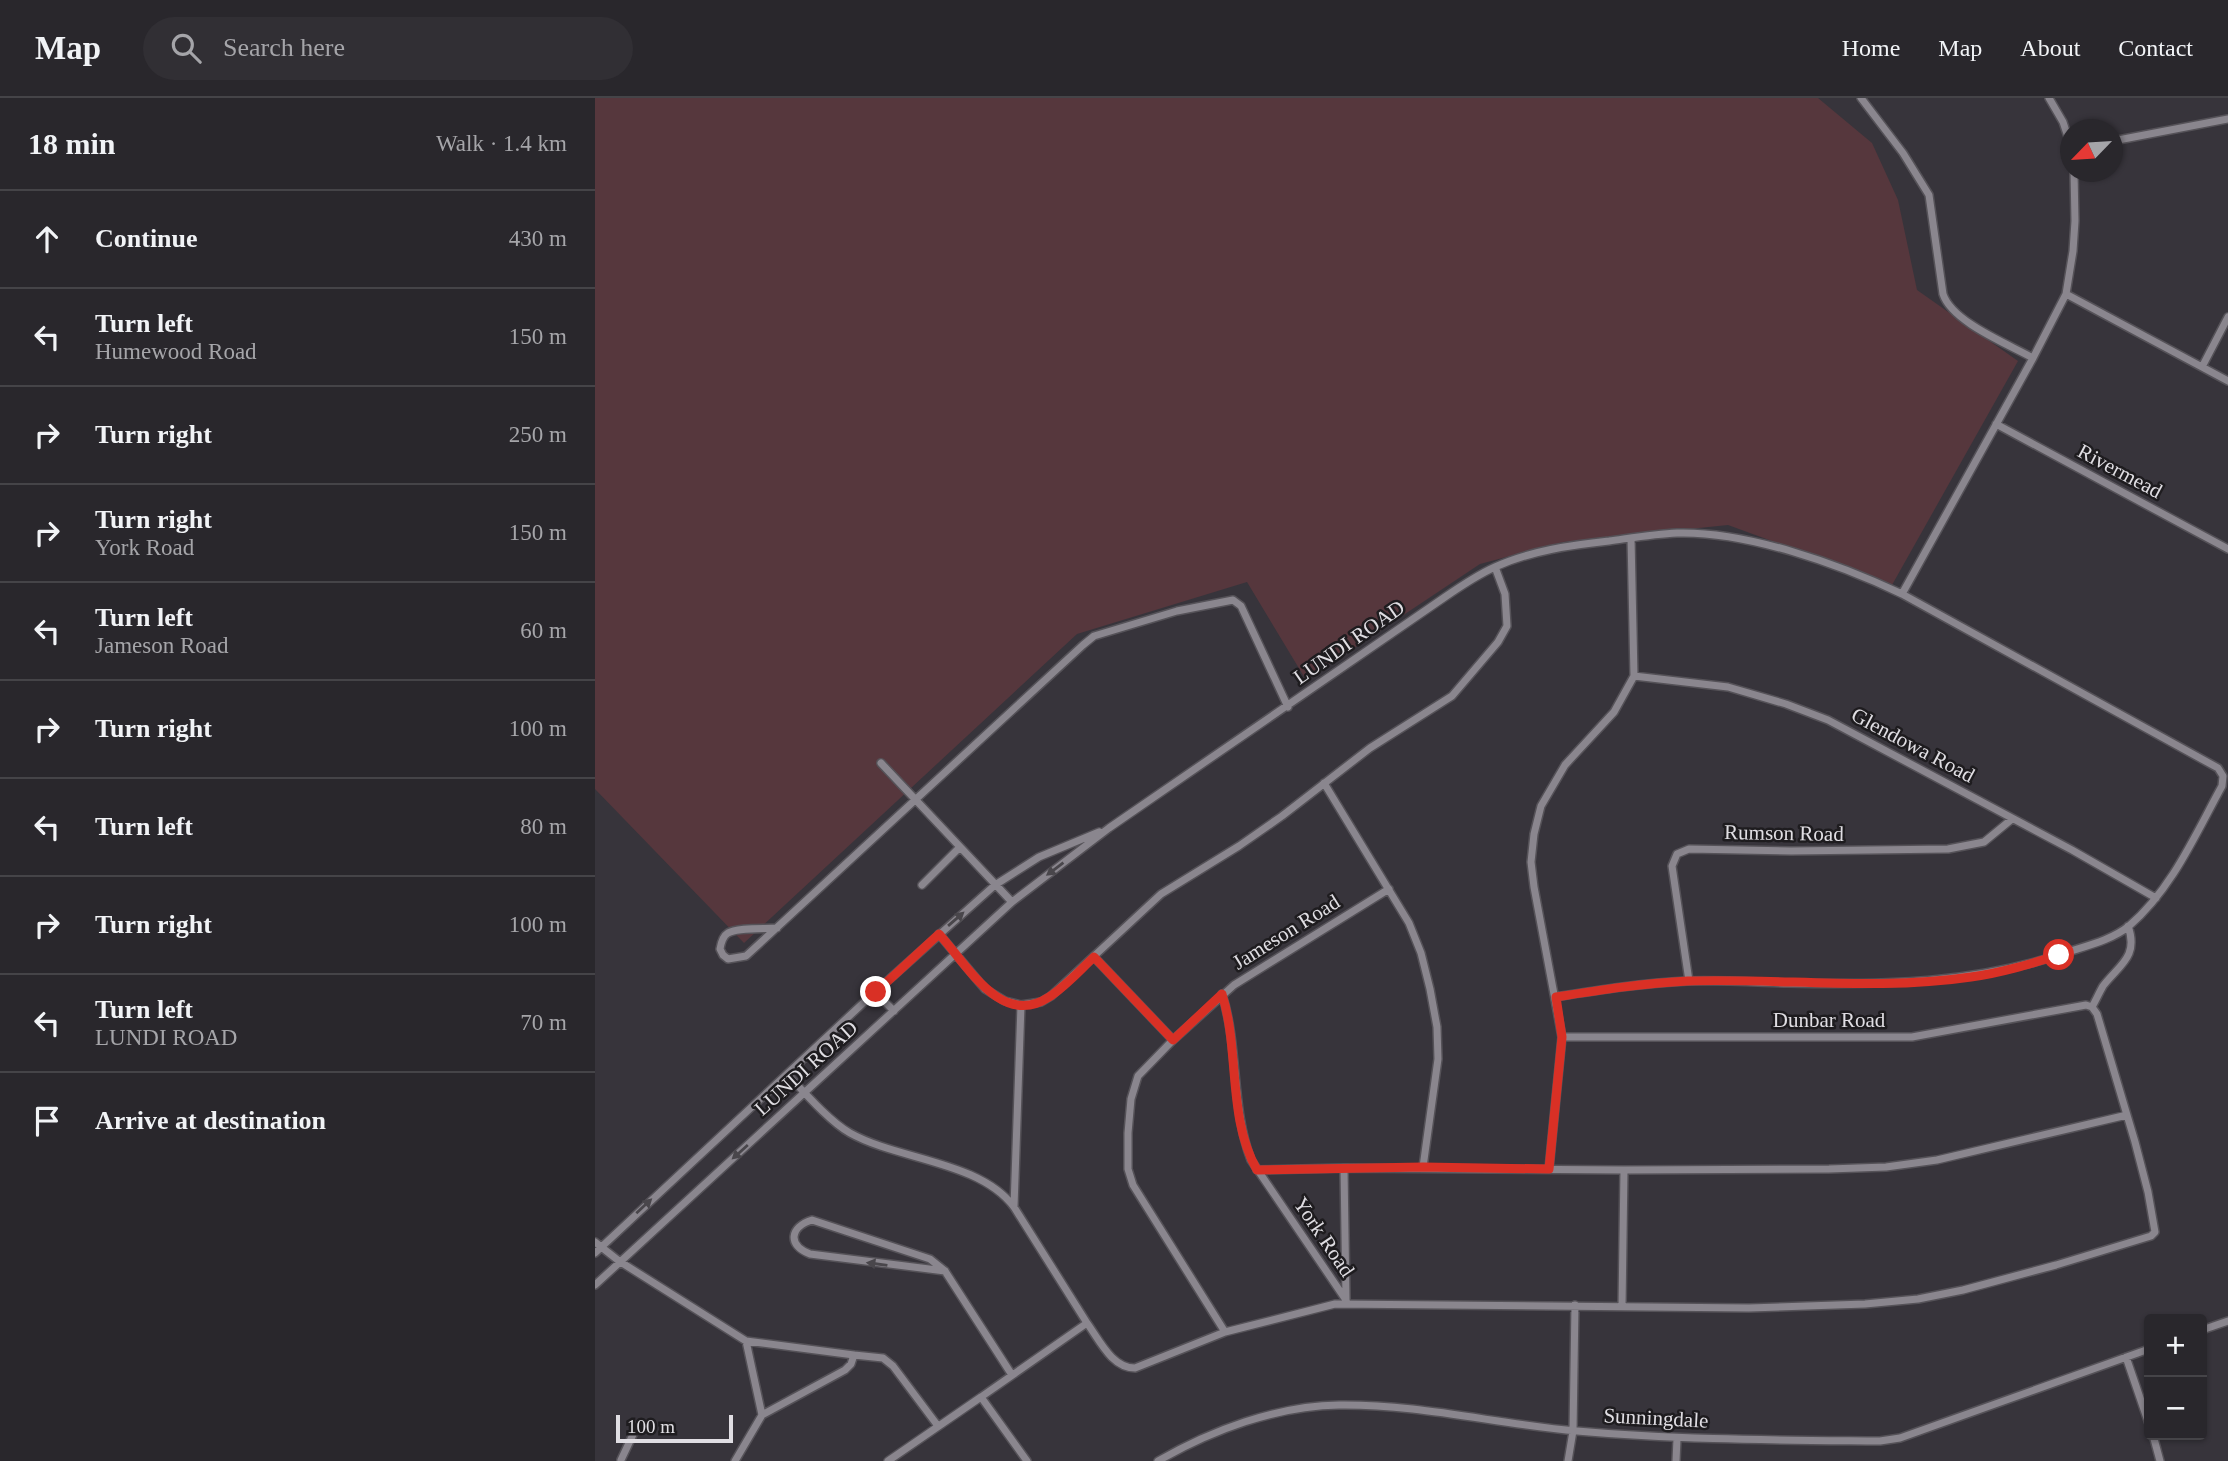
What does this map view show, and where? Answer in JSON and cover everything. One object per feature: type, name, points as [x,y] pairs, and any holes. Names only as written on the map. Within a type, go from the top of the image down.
[{"type":"street","points":[[1861,98],[1903,153],[1929,195],[1943,294],[1948,308],[2033,358]]},
{"type":"street","points":[[2049,98],[2061,119]]},
{"type":"street","points":[[2123,139],[2228,119]]},
{"type":"street","points":[[1902,594],[2066,294],[2073,251],[2074,182]]},
{"type":"street","points":[[2066,294],[2228,381]]},
{"type":"street","points":[[2201,368],[2228,317]]},
{"type":"street","name":"Rivermead","points":[[1996,424],[2228,549]]},
{"type":"street","name":"LUNDI ROAD","points":[[595,1285],[1012,902],[1109,828],[1434,604],[1495,567],[1521,558],[1566,547],[1679,533],[1766,545],[1829,562],[1902,594],[2218,768],[2223,776],[2222,786],[2171,879],[2156,898],[2128,926],[2104,940],[2059,955],[1972,977],[1868,983],[1689,981],[1556,997]]},
{"type":"street","points":[[1549,1169],[1562,1037],[1534,887],[1531,862],[1534,834],[1541,806],[1565,765],[1614,712],[1634,676],[1631,538]]},
{"type":"street","points":[[939,934],[985,989],[1005,1001],[1021,1005],[1041,1002],[1051,996],[1161,894],[1250,839],[1370,748],[1452,696],[1504,634],[1508,617],[1495,567]]},
{"type":"street","points":[[777,928],[728,933],[722,940],[720,949],[728,959],[746,956],[777,928],[916,800],[1090,638],[1102,632],[1177,611],[1229,600],[1237,603],[1241,606],[1287,706]]},
{"type":"street","name":"Glendowa Road","points":[[1634,676],[1728,687],[1804,710],[1868,739],[2156,898]]},
{"type":"street","points":[[881,763],[1012,902]]},
{"type":"street","points":[[1324,783],[1409,923],[1421,953],[1437,1027],[1438,1059],[1423,1167]]},
{"type":"street","name":"Rumson Road","points":[[1689,981],[1672,866],[1677,854],[1689,849],[1948,849],[1984,842],[2012,819]]},
{"type":"street","name":"LUNDI ROAD","points":[[595,1253],[598,1244],[995,885],[1038,857],[1109,828]]},
{"type":"street","points":[[922,884],[960,847]]},
{"type":"street","name":"Jameson Road","points":[[1225,1332],[1133,1185],[1128,1169],[1128,1133],[1133,1086],[1138,1076],[1222,994],[1389,889]]},
{"type":"street","points":[[787,1074],[847,1132],[989,1184],[1000,1191],[1014,1208],[1087,1323],[1116,1363],[1126,1368],[1135,1368],[1225,1332],[1345,1301],[1749,1308],[1865,1304],[1963,1290],[2056,1265],[2151,1236],[2155,1232],[2156,1225],[2127,1115],[2097,1014],[2092,1007],[2105,984],[2122,966],[2130,952],[2132,936],[2128,926]]},
{"type":"street","points":[[1094,957],[1173,1040]]},
{"type":"street","points":[[876,992],[894,1011]]},
{"type":"street","name":"York Road","points":[[1222,994],[1230,1029],[1245,1142],[1257,1170],[1345,1301]]},
{"type":"street","points":[[1014,1208],[1021,1005]]},
{"type":"street","name":"Dunbar Road","points":[[1562,1037],[1912,1037],[2086,1005],[2092,1007]]},
{"type":"street","points":[[1257,1170],[1423,1167],[1624,1170],[1886,1167],[1937,1160],[2127,1115]]},
{"type":"street","points":[[1344,1168],[1345,1301]]},
{"type":"street","points":[[1622,1306],[1624,1170]]},
{"type":"street","points":[[944,1271],[810,1254],[799,1250],[795,1244],[796,1229],[801,1223],[812,1220],[930,1259],[944,1271],[1012,1375]]},
{"type":"street","points":[[598,1244],[619,1261],[746,1341],[883,1359],[893,1366],[938,1426]]},
{"type":"street","points":[[1568,1461],[1573,1431],[1575,1305]]},
{"type":"street","points":[[2207,1328],[2228,1321]]},
{"type":"street","points":[[888,1461],[1087,1323]]},
{"type":"street","points":[[746,1341],[762,1415]]},
{"type":"street","name":"Sunningdale","points":[[1158,1461],[1190,1443],[1239,1424],[1292,1410],[1337,1405],[1381,1406],[1573,1431],[1677,1439],[1880,1441],[1901,1438],[2144,1351]]},
{"type":"street","points":[[735,1461],[762,1415],[845,1370],[854,1355]]},
{"type":"street","points":[[2126,1357],[2144,1409]]},
{"type":"street","points":[[981,1397],[1027,1461]]},
{"type":"street","points":[[622,1461],[637,1426]]},
{"type":"street","points":[[1676,1461],[1677,1439]]},
{"type":"street","points":[[2154,1440],[2160,1461]]},
{"type":"shaded area","points":[[595,98],[1818,98],[1872,143],[1898,200],[1917,290],[2018,361],[1892,585],[1728,525],[1563,542],[1480,564],[1306,680],[1247,582],[1077,634],[744,943],[595,789]]},
{"type":"route","points":[[876,992],[939,934],[985,989],[1005,1001],[1021,1005],[1041,1002],[1051,996],[1094,957],[1173,1040],[1222,994],[1230,1029],[1245,1142],[1257,1170],[1423,1167],[1549,1169],[1562,1037],[1556,997],[1689,981],[1934,981],[1972,977],[2059,955]]}]
